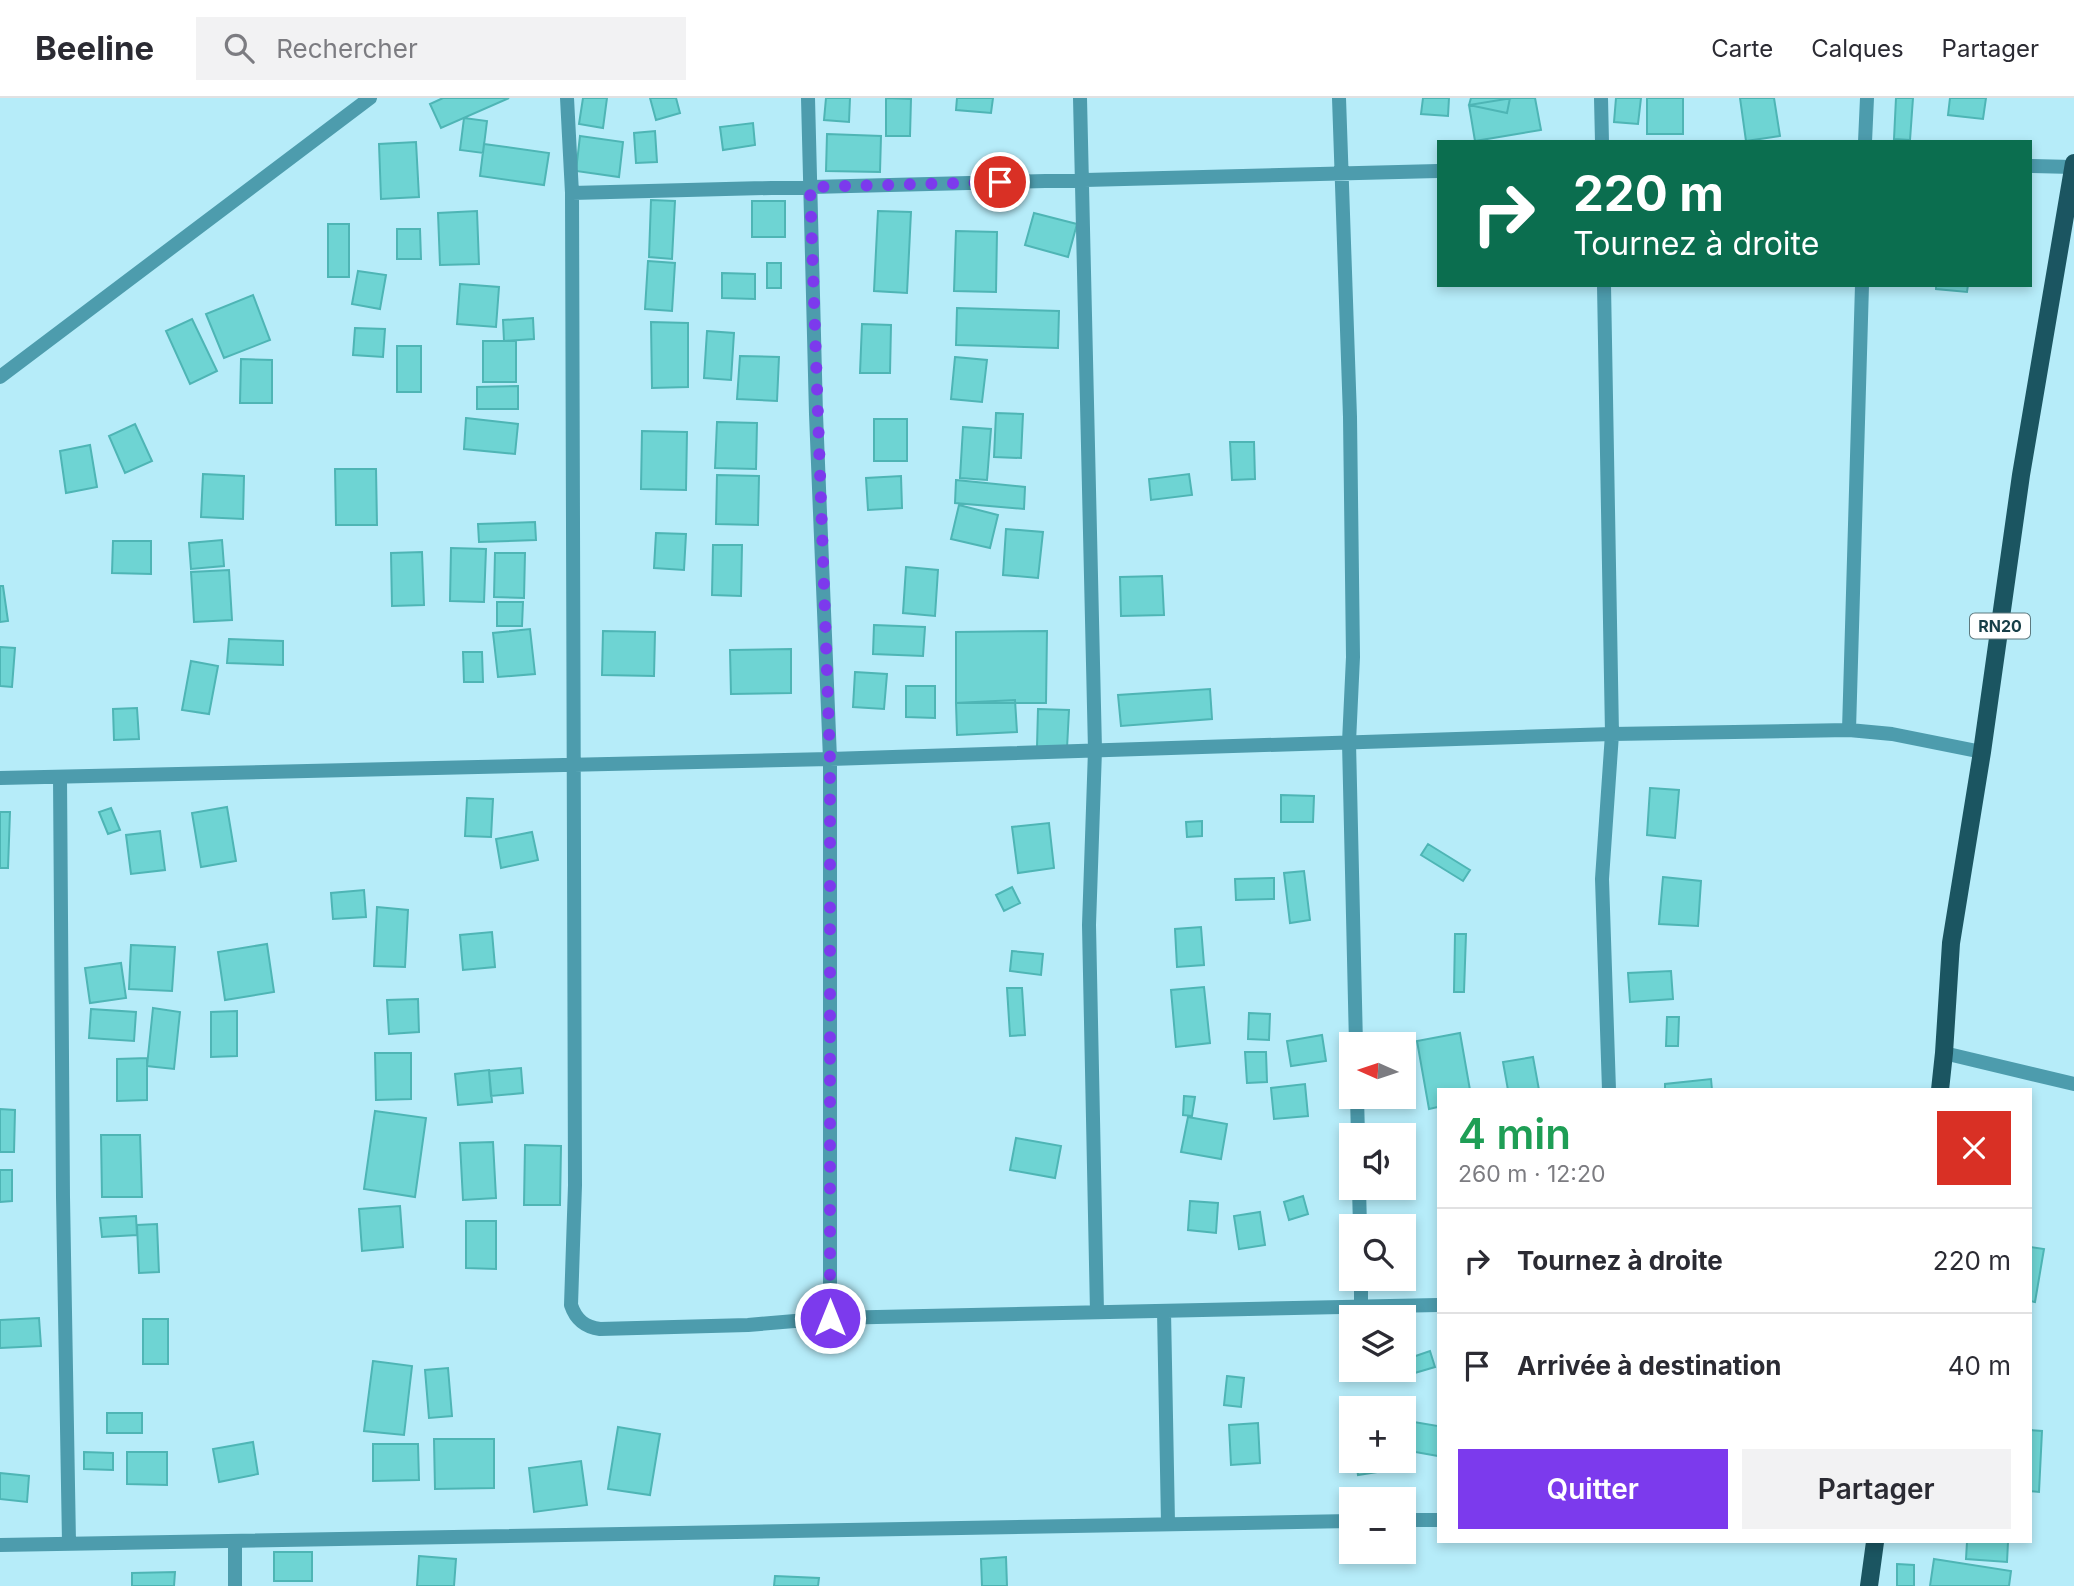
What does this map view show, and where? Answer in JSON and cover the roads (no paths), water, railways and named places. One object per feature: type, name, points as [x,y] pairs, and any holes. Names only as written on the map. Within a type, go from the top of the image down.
[{"type":"main road","name":"RN20","points":[[1940,1088],[1951,943],[1982,752],[2021,475],[2074,165]]},
{"type":"main road","points":[[1869,1586],[1875,1543]]},
{"type":"street","points":[[0,377],[370,98]]},
{"type":"street","points":[[567,98],[572,192],[575,1185],[571,1306],[574,1312],[589,1328],[600,1329],[748,1325],[830,1318],[1339,1307]]},
{"type":"street","points":[[808,98],[830,759],[830,1318]]},
{"type":"street","points":[[1080,98],[1094,750],[1089,925],[1097,1312]]},
{"type":"street","points":[[1339,98],[1350,417],[1353,657],[1349,742],[1356,1032]]},
{"type":"street","points":[[1601,98],[1602,140]]},
{"type":"street","points":[[1866,140],[1867,98]]},
{"type":"street","points":[[2032,166],[2074,165]]},
{"type":"street","points":[[572,192],[1437,171]]},
{"type":"street","points":[[1604,287],[1612,734],[1602,879],[1609,1088]]},
{"type":"street","points":[[1849,730],[1861,287]]},
{"type":"street","points":[[0,778],[830,759],[1612,734],[1849,730],[1892,734],[1982,752]]},
{"type":"street","points":[[60,777],[69,1543]]},
{"type":"street","points":[[1944,1053],[2074,1084]]},
{"type":"street","points":[[1416,1305],[1437,1305]]},
{"type":"street","points":[[1164,1311],[1168,1523]]},
{"type":"street","points":[[1416,1520],[1437,1520]]},
{"type":"street","points":[[0,1545],[1339,1521]]},
{"type":"street","points":[[235,1542],[235,1586]]}]
